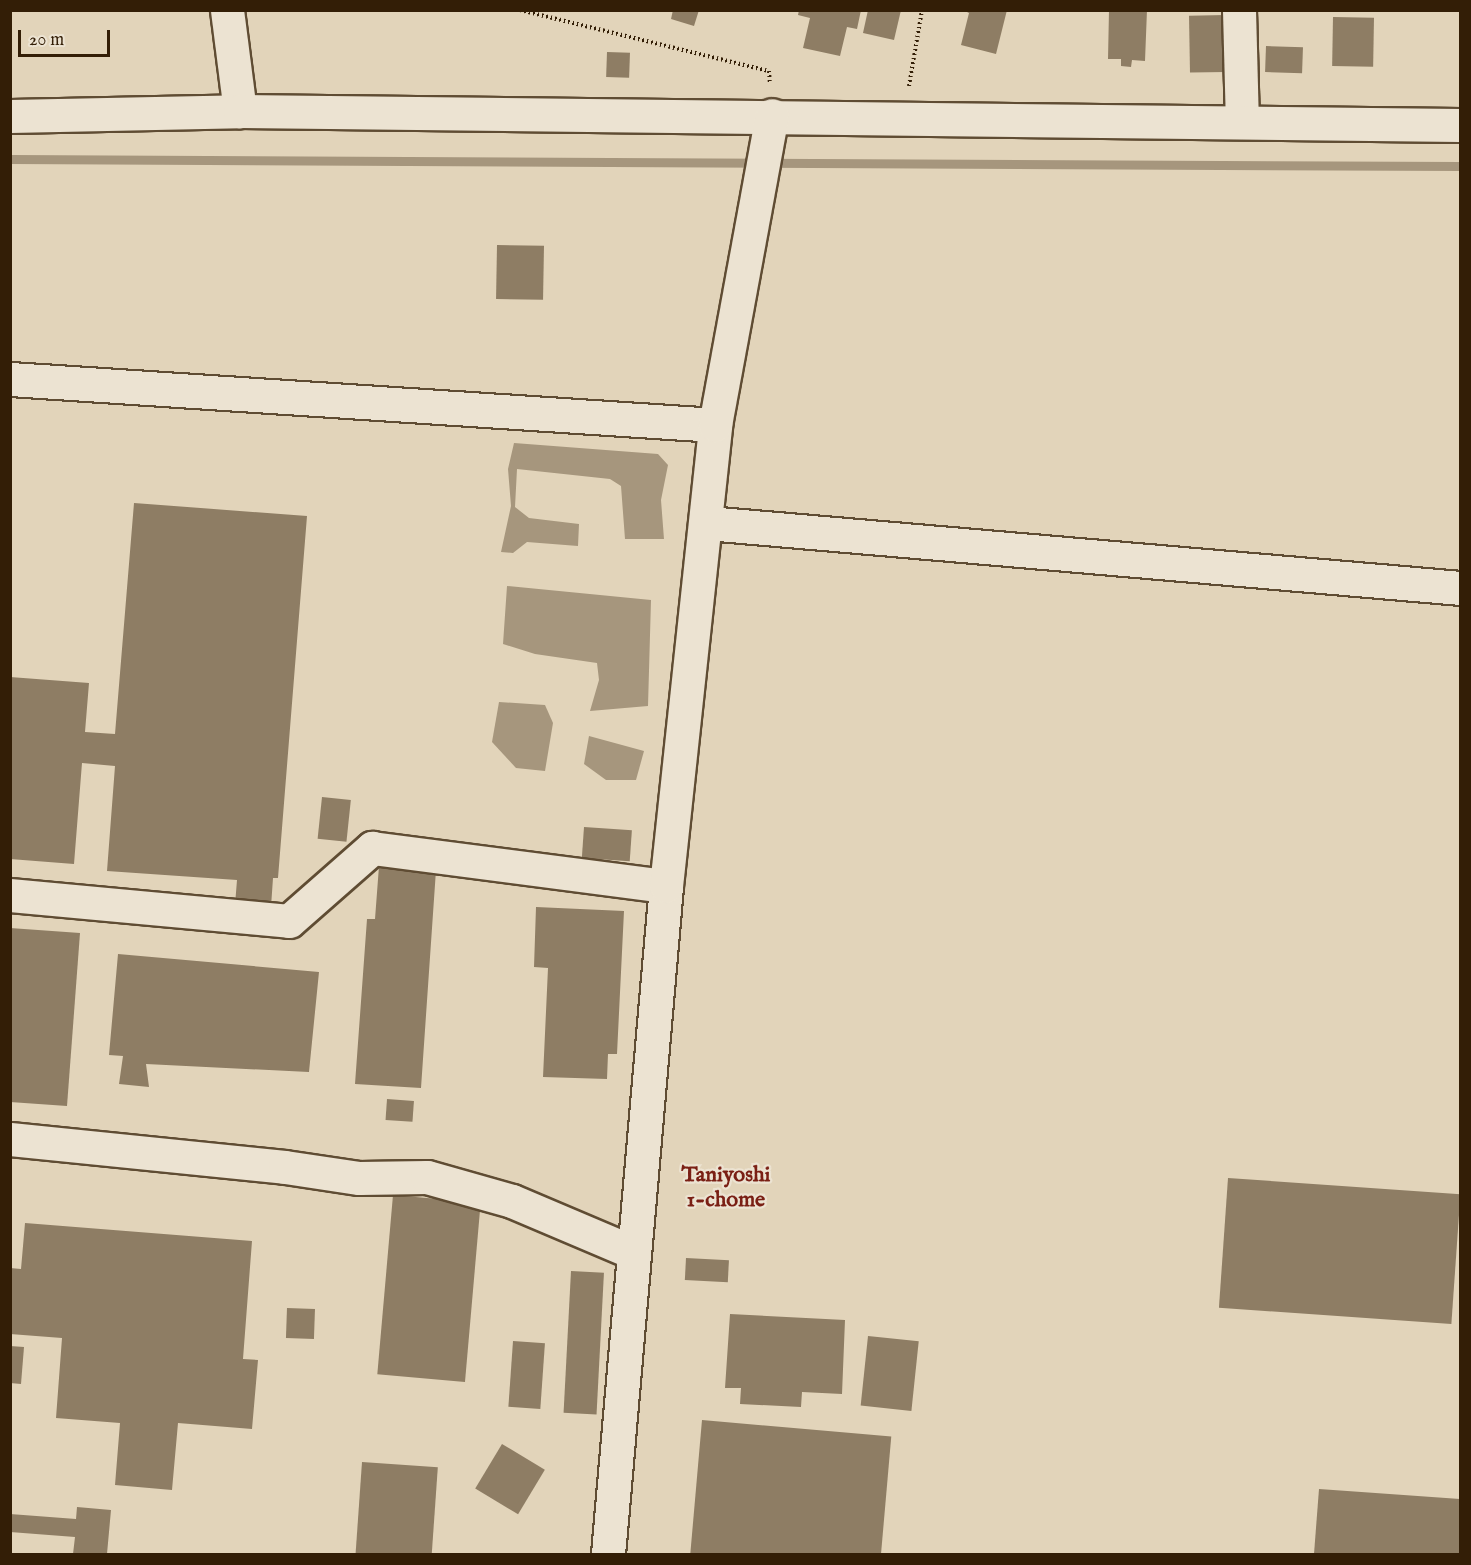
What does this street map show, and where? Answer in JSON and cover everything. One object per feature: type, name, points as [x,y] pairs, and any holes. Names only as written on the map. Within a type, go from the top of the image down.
[{"type":"street","points":[[227,10],[240,111]]},
{"type":"street","points":[[1239,10],[1242,121]]},
{"type":"street","points":[[10,116],[240,111],[772,115],[1461,125]]},
{"type":"street","points":[[608,1554],[632,1252],[666,885],[707,523],[715,425],[772,115]]},
{"type":"street","points":[[10,379],[715,425]]},
{"type":"street","points":[[707,523],[1461,588]]},
{"type":"street","points":[[10,895],[289,921],[372,848],[666,885]]},
{"type":"street","points":[[10,1139],[285,1167],[359,1178],[427,1177],[512,1201],[632,1252]]},
{"type":"path","points":[[520,10],[769,71],[772,115]]},
{"type":"path","points":[[903,117],[922,10]]},
{"type":"shaded area","points":[[514,443],[658,454],[668,465],[661,500],[664,539],[625,539],[621,486],[610,479],[517,469],[515,507],[529,518],[579,524],[578,546],[527,542],[513,553],[501,552],[511,506],[508,469]]},
{"type":"shaded area","points":[[507,586],[651,600],[648,706],[590,711],[599,680],[597,663],[535,654],[503,644]]},
{"type":"shaded area","points":[[499,702],[545,705],[553,723],[545,771],[516,768],[492,742]]},
{"type":"shaded area","points":[[589,736],[644,751],[636,780],[606,780],[584,764]]},
{"type":"building","points":[[673,10],[699,10],[694,26],[671,19]]},
{"type":"building","points":[[799,10],[861,10],[857,29],[847,27],[840,56],[803,48],[810,18],[798,15]]},
{"type":"building","points":[[868,10],[901,10],[894,40],[863,33]]},
{"type":"building","points":[[963,10],[1007,10],[996,54],[961,45],[969,13]]},
{"type":"building","points":[[1109,10],[1147,10],[1145,61],[1132,60],[1131,67],[1121,66],[1121,59],[1108,59]]},
{"type":"building","points":[[1225,15],[1226,72],[1190,73],[1189,16]]},
{"type":"building","points":[[1333,17],[1374,18],[1373,67],[1332,66]]},
{"type":"building","points":[[1266,46],[1303,47],[1302,73],[1265,72]]},
{"type":"building","points":[[607,52],[630,53],[629,78],[606,77]]},
{"type":"building","points":[[497,245],[544,246],[543,300],[496,299]]},
{"type":"building","points":[[134,503],[307,516],[278,878],[273,878],[271,907],[235,905],[237,880],[107,871],[115,766],[82,763],[74,864],[10,859],[10,677],[89,683],[85,732],[115,734]]},
{"type":"building","points":[[322,797],[351,800],[346,842],[318,839]]},
{"type":"building","points":[[584,827],[632,830],[630,861],[582,858]]},
{"type":"building","points":[[379,866],[436,870],[421,1088],[355,1084],[367,919],[375,919]]},
{"type":"building","points":[[536,907],[624,911],[617,1054],[608,1054],[607,1079],[543,1077],[548,968],[534,967]]},
{"type":"building","points":[[10,928],[80,933],[67,1106],[10,1102]]},
{"type":"building","points":[[118,954],[319,972],[309,1072],[146,1064],[149,1087],[119,1084],[123,1056],[109,1055]]},
{"type":"building","points":[[387,1099],[414,1101],[412,1122],[386,1120]]},
{"type":"building","points":[[1228,1178],[1460,1194],[1451,1324],[1219,1308]]},
{"type":"building","points":[[393,1195],[481,1203],[465,1382],[377,1374]]},
{"type":"building","points":[[25,1223],[252,1241],[243,1359],[258,1360],[252,1429],[178,1423],[172,1490],[115,1485],[120,1423],[56,1418],[62,1338],[10,1334],[10,1268],[21,1269]]},
{"type":"building","points":[[686,1258],[729,1260],[728,1282],[685,1280]]},
{"type":"building","points":[[571,1271],[604,1273],[597,1415],[564,1413]]},
{"type":"building","points":[[287,1308],[315,1309],[314,1339],[286,1338]]},
{"type":"building","points":[[730,1314],[845,1320],[842,1394],[802,1392],[801,1407],[740,1404],[741,1388],[725,1388]]},
{"type":"building","points":[[868,1336],[919,1341],[911,1411],[861,1406]]},
{"type":"building","points":[[513,1341],[545,1343],[540,1409],[508,1407]]},
{"type":"building","points":[[10,1346],[24,1347],[21,1384],[10,1383]]},
{"type":"building","points":[[702,1420],[891,1437],[881,1554],[690,1554]]},
{"type":"building","points":[[502,1444],[545,1470],[518,1514],[475,1489]]},
{"type":"building","points":[[362,1462],[438,1467],[432,1554],[356,1554]]},
{"type":"building","points":[[1319,1489],[1460,1499],[1460,1554],[1314,1554]]},
{"type":"building","points":[[77,1507],[111,1510],[107,1554],[73,1554],[75,1537],[10,1532],[10,1514],[76,1519]]},
{"type":"waterway","points":[[10,159],[1460,166]]},
{"type":"district","name":"Taniyoshi 1-chome","points":[[726,1188]]}]
